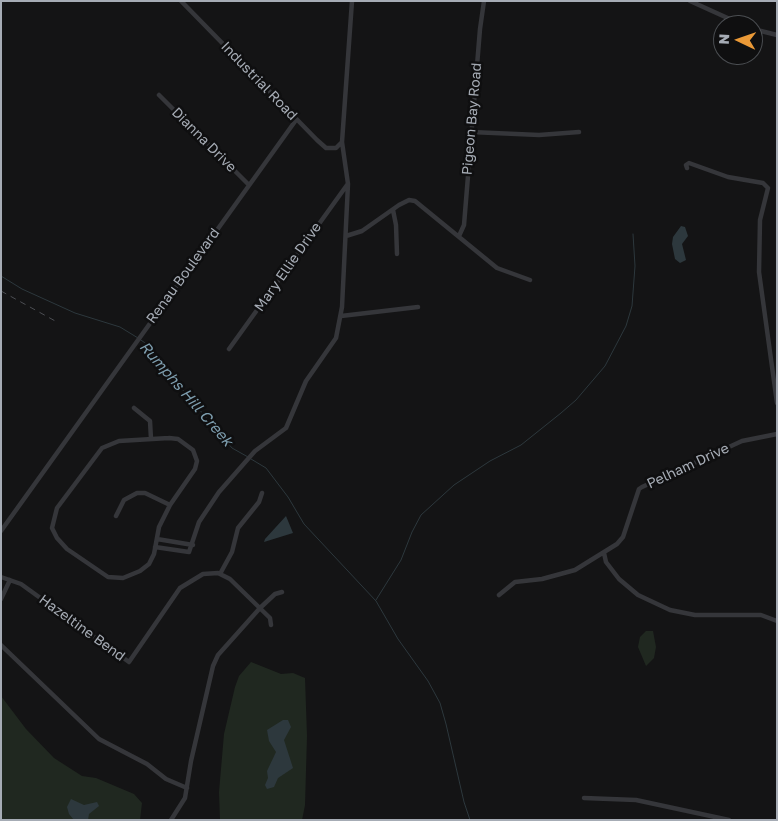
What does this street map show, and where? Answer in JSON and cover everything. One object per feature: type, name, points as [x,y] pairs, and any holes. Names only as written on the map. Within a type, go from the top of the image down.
[{"type":"street","name":"Industrial Road","points":[[181,1],[296,120],[326,148],[336,148],[342,142]]},
{"type":"street","points":[[155,548],[187,553],[193,545],[199,522],[219,492],[242,469],[255,451],[286,428],[306,381],[336,338],[341,316],[346,236],[348,184],[342,142],[352,1]]},
{"type":"street","name":"Pigeon Bay Road","points":[[459,236],[464,225],[484,1]]},
{"type":"street","points":[[690,1],[721,15]]},
{"type":"street","points":[[763,32],[777,35]]},
{"type":"street","name":"Dianna Drive","points":[[159,95],[249,185]]},
{"type":"street","name":"Renau Boulevard","points":[[1,531],[296,120]]},
{"type":"street","points":[[471,132],[539,135],[579,132]]},
{"type":"street","points":[[687,168],[686,165],[689,163],[728,177],[763,183],[768,188],[760,220],[759,272],[777,403]]},
{"type":"street","name":"Mary Ellie Drive","points":[[229,349],[348,184]]},
{"type":"street","points":[[346,236],[362,231],[406,202],[415,201],[497,268],[530,280]]},
{"type":"street","points":[[392,210],[396,225],[397,254]]},
{"type":"street","points":[[341,316],[418,307]]},
{"type":"street","points":[[134,408],[150,421],[151,439]]},
{"type":"street","name":"Pelham Drive","points":[[499,595],[515,582],[542,579],[575,570],[620,542],[639,490],[642,487],[742,441],[777,434]]},
{"type":"street","points":[[178,439],[193,450],[197,461],[195,469],[170,505],[160,527],[155,548],[148,564],[140,571],[123,578],[108,577],[67,549],[57,538],[52,528],[58,508],[102,448],[118,441],[178,439]]},
{"type":"street","points":[[116,516],[124,500],[137,493],[145,493],[170,505]]},
{"type":"street","points":[[262,493],[260,502],[238,528],[232,552],[220,574],[230,579],[260,608],[270,618],[271,625]]},
{"type":"street","points":[[157,539],[193,545]]},
{"type":"street","points":[[604,553],[606,562],[619,579],[638,595],[670,610],[688,614],[761,615],[777,621]]},
{"type":"street","name":"Hazeltine Bend","points":[[1,577],[20,584],[129,662],[180,588],[203,574],[220,574]]},
{"type":"street","points":[[1,599],[10,580]]},
{"type":"street","points":[[171,820],[185,798],[188,788],[213,666],[223,646],[275,594],[282,592]]},
{"type":"street","points":[[1,644],[11,656],[99,739],[147,764],[166,779],[188,788]]},
{"type":"street","points":[[584,798],[636,800],[729,820]]},
{"type":"shaded area","points":[[681,226],[685,227],[688,236],[682,244],[686,260],[680,263],[675,259],[672,244],[673,237]]},
{"type":"shaded area","points":[[286,516],[293,533],[264,542],[265,539]]},
{"type":"shaded area","points":[[646,631],[653,631],[656,647],[654,658],[646,666],[638,647],[640,637]]},
{"type":"shaded area","points":[[251,662],[281,674],[293,673],[305,678],[307,736],[305,805],[302,820],[220,820],[219,792],[224,734],[239,676]]},
{"type":"shaded area","points":[[1,696],[26,729],[54,758],[82,776],[96,778],[134,794],[142,803],[140,820],[1,820]]},
{"type":"shaded area","points":[[283,720],[288,720],[291,727],[284,740],[293,768],[278,778],[274,787],[267,789],[265,785],[268,778],[267,771],[276,752],[269,741],[267,730]]},
{"type":"shaded area","points":[[71,799],[84,805],[97,802],[99,806],[89,814],[88,820],[74,820],[69,814],[67,807]]},
{"type":"waterway","points":[[376,600],[401,560],[421,515],[454,485],[490,461],[521,445],[561,413],[576,400],[605,366],[626,326],[632,306],[635,266],[633,234]]},
{"type":"waterway","name":"Rumphs Hill Creek","points":[[1,276],[22,289],[75,313],[120,327],[148,345],[159,362],[232,448],[248,457]]},
{"type":"waterway","name":"Rumphs Hill Creek","points":[[251,459],[266,468],[288,497],[304,524],[376,601],[398,639],[428,681],[440,703],[470,820]]},
{"type":"railway","points":[[1,291],[57,322]]}]
